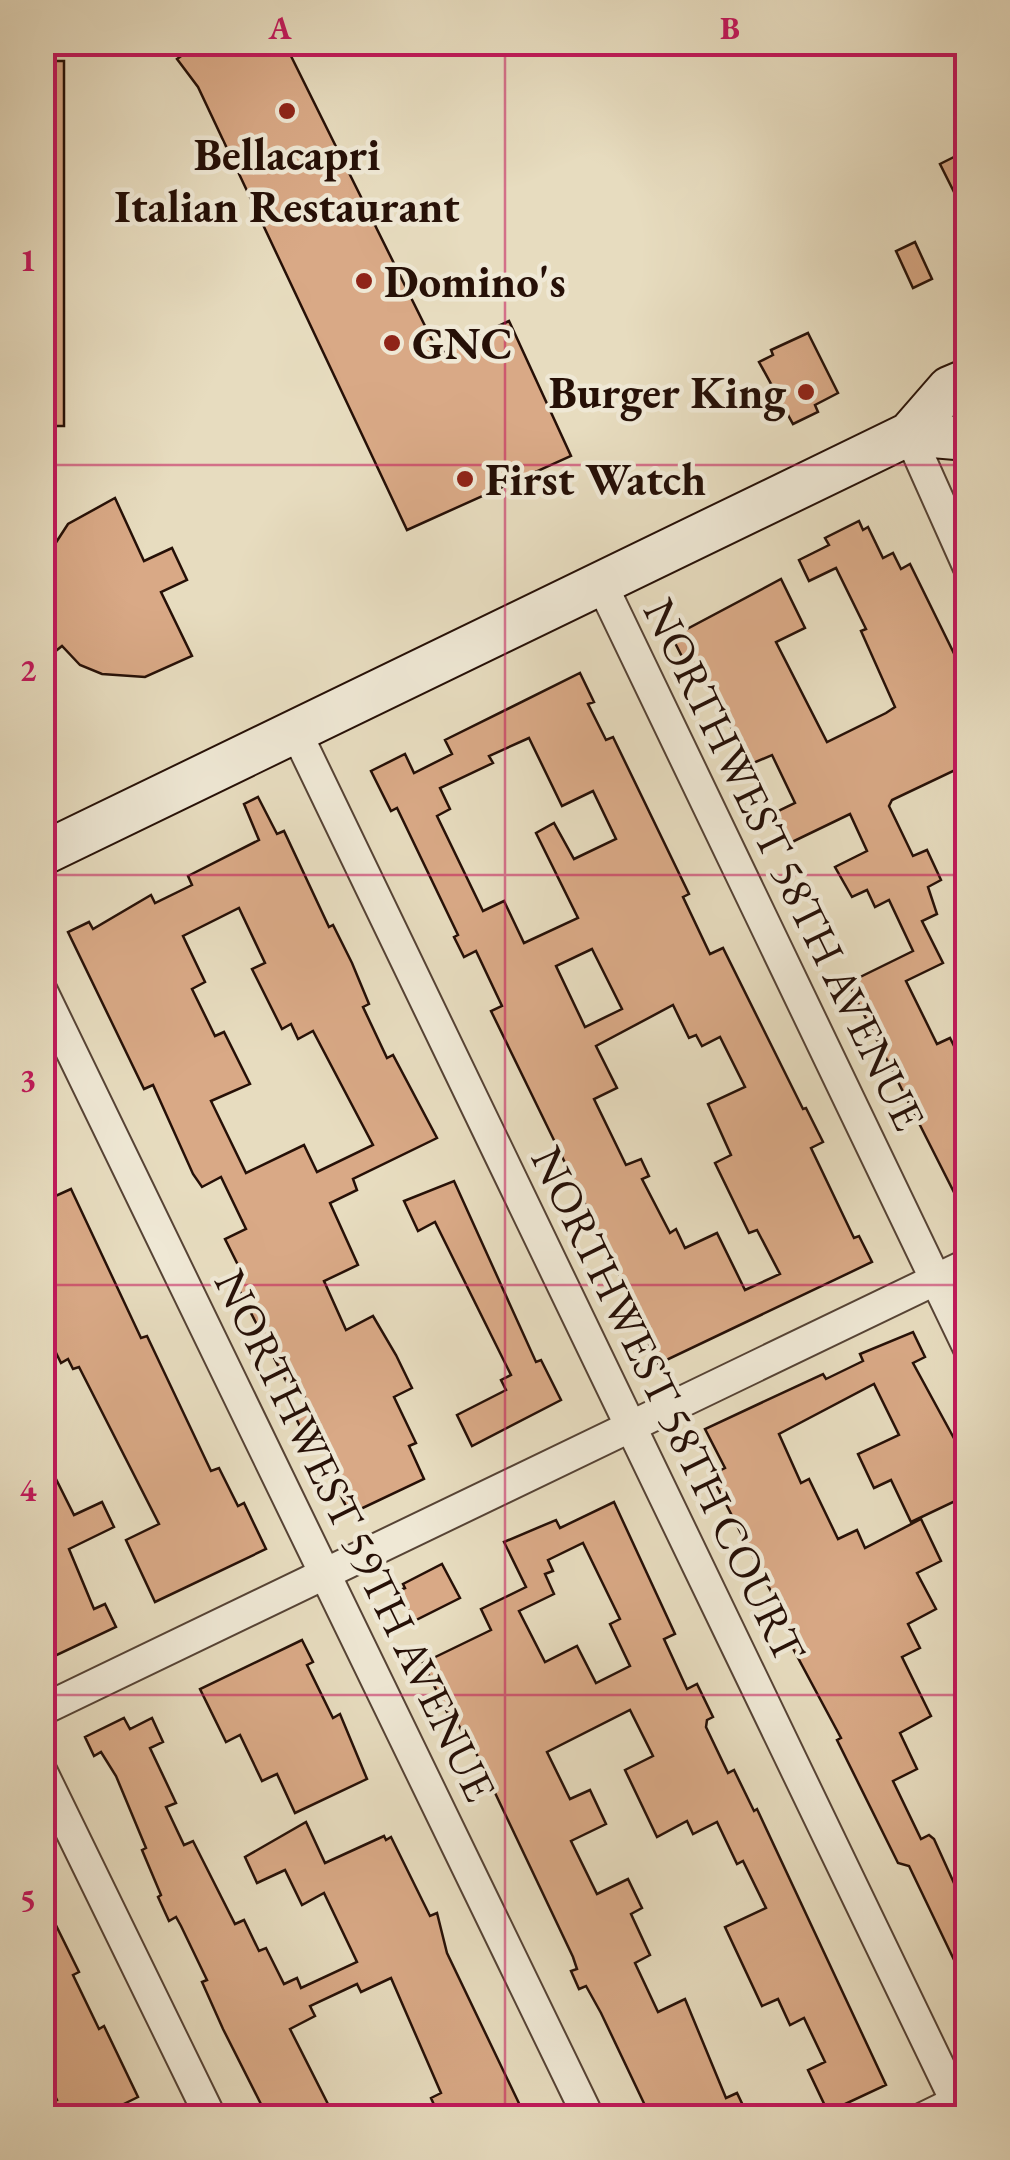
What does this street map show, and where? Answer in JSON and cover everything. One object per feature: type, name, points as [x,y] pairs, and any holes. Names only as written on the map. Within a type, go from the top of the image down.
[{"type":"main road","points":[[42,854],[909,434],[949,388],[968,380]]},
{"type":"main road","points":[[909,434],[968,439]]},
{"type":"street","points":[[909,434],[968,566]]},
{"type":"street","name":"NORTHWEST 58TH AVENUE","points":[[601,583],[968,1346]]},
{"type":"street","name":"NORTHWEST 58TH COURT","points":[[295,730],[962,2105]]},
{"type":"street","name":"NORTHWEST 59TH AVENUE","points":[[42,991],[589,2118]]},
{"type":"street","points":[[42,1710],[968,1264]]},
{"type":"street","points":[[42,1772],[211,2118]]},
{"type":"street","points":[[922,2118],[962,2105]]},
{"type":"building","points":[[201,42],[284,42],[439,354],[509,321],[571,456],[407,530],[198,87],[177,59]]},
{"type":"building","points":[[42,61],[64,61],[64,426],[42,426]]},
{"type":"building","points":[[968,150],[968,220],[940,164]]},
{"type":"building","points":[[915,242],[932,279],[913,288],[896,251]]},
{"type":"building","points":[[808,333],[838,393],[815,405],[818,412],[793,424],[759,362],[773,355],[771,350]]},
{"type":"building","points":[[115,498],[144,561],[172,548],[187,580],[161,592],[192,656],[145,677],[102,674],[80,665],[62,646],[42,662],[44,561],[68,524]]},
{"type":"building","points":[[859,521],[863,530],[868,527],[883,558],[893,553],[901,569],[910,564],[968,682],[968,764],[892,800],[889,806],[913,856],[927,850],[941,880],[928,887],[937,914],[922,921],[943,963],[906,981],[937,1044],[950,1038],[968,1074],[968,1220],[848,983],[913,951],[889,900],[875,907],[867,890],[852,897],[835,867],[867,851],[850,814],[790,843],[776,812],[795,803],[772,755],[751,764],[705,679],[696,684],[672,637],[781,579],[805,628],[776,642],[827,742],[886,713],[895,707],[861,631],[866,629],[836,568],[809,581],[799,560],[829,545],[825,538]]},
{"type":"building","points":[[580,673],[594,702],[588,704],[606,740],[613,737],[689,894],[683,897],[710,954],[723,948],[823,1142],[811,1148],[854,1238],[859,1236],[872,1262],[656,1365],[639,1313],[606,1248],[597,1234],[593,1236],[583,1217],[590,1214],[491,1011],[502,1006],[476,951],[464,957],[454,937],[458,935],[397,808],[391,811],[371,771],[405,754],[414,773],[452,754],[445,740]],"holes":[[[529,738],[562,806],[593,791],[616,839],[574,859],[554,823],[536,833],[578,918],[524,943],[504,901],[483,911],[437,816],[450,809],[440,788],[493,763],[489,756]],[[592,949],[622,1009],[585,1027],[556,966]],[[673,1005],[689,1038],[696,1035],[702,1046],[720,1037],[745,1087],[708,1104],[731,1155],[715,1163],[749,1233],[757,1230],[780,1274],[745,1290],[717,1233],[685,1248],[676,1229],[670,1233],[642,1179],[649,1176],[641,1159],[626,1165],[594,1099],[617,1088],[596,1046]]]},
{"type":"building","points":[[258,797],[277,834],[284,831],[329,927],[333,925],[352,963],[369,1004],[363,1007],[387,1058],[393,1055],[437,1138],[353,1179],[357,1190],[330,1203],[358,1265],[324,1281],[346,1330],[373,1316],[396,1355],[412,1388],[394,1397],[416,1443],[409,1446],[424,1479],[350,1514],[338,1490],[344,1487],[323,1442],[310,1448],[296,1418],[311,1411],[295,1376],[286,1381],[236,1284],[245,1279],[225,1239],[246,1229],[221,1177],[202,1187],[193,1174],[153,1085],[144,1089],[68,932],[89,922],[93,929],[151,895],[155,903],[192,885],[188,876],[259,840],[244,804]],"holes":[[[239,908],[265,963],[252,969],[282,1029],[291,1024],[298,1039],[313,1031],[373,1145],[317,1172],[304,1145],[246,1173],[211,1101],[250,1084],[224,1032],[215,1036],[192,989],[205,982],[183,936]]]},
{"type":"building","points":[[454,1181],[536,1362],[541,1360],[561,1400],[472,1446],[457,1415],[506,1390],[501,1380],[511,1375],[435,1222],[418,1231],[404,1201]]},
{"type":"building","points":[[71,1189],[141,1338],[147,1336],[211,1471],[219,1468],[238,1506],[244,1503],[266,1549],[155,1602],[126,1540],[159,1524],[79,1367],[73,1369],[68,1359],[61,1363],[42,1324],[50,1317],[42,1300],[42,1202]]},
{"type":"building","points":[[913,1332],[925,1357],[913,1363],[968,1464],[968,1495],[911,1522],[891,1480],[874,1488],[858,1454],[899,1435],[874,1384],[779,1434],[801,1483],[809,1479],[838,1539],[857,1530],[865,1548],[921,1519],[941,1561],[917,1573],[936,1609],[908,1624],[920,1648],[902,1657],[931,1716],[900,1733],[917,1769],[893,1781],[921,1839],[929,1835],[934,1839],[968,1914],[968,1989],[909,1866],[898,1863],[837,1740],[841,1738],[789,1641],[795,1638],[711,1475],[725,1468],[705,1429],[823,1374],[826,1379],[863,1361],[860,1354]]},
{"type":"building","points":[[42,1451],[74,1515],[102,1502],[114,1527],[69,1549],[94,1609],[105,1604],[116,1627],[42,1662]]},
{"type":"building","points":[[614,1502],[675,1634],[664,1639],[687,1689],[697,1684],[713,1717],[707,1720],[706,1727],[728,1773],[734,1770],[754,1811],[757,1809],[886,2085],[828,2112],[808,2070],[825,2062],[804,2018],[790,2025],[778,1999],[762,2006],[725,1927],[766,1908],[743,1861],[737,1864],[717,1822],[693,1834],[687,1821],[657,1837],[625,1770],[653,1756],[630,1710],[547,1752],[570,1799],[590,1790],[606,1824],[571,1841],[597,1894],[628,1879],[642,1908],[631,1914],[650,1955],[635,1963],[658,2012],[685,1999],[726,2098],[737,2093],[749,2118],[651,2118],[586,1986],[579,1989],[571,1971],[577,1969],[573,1957],[468,1736],[458,1724],[454,1726],[423,1663],[491,1630],[481,1609],[526,1587],[504,1542],[556,1520],[560,1528]],"holes":[[[583,1543],[620,1619],[610,1624],[630,1666],[596,1683],[577,1646],[545,1662],[519,1611],[554,1594],[545,1574],[553,1571],[548,1560]]]},
{"type":"building","points":[[442,1564],[460,1598],[414,1621],[398,1591],[405,1588],[403,1584]]},
{"type":"building","points":[[302,1640],[313,1662],[307,1665],[333,1718],[340,1714],[367,1779],[295,1813],[277,1774],[262,1781],[240,1735],[226,1742],[200,1689]]},
{"type":"building","points":[[124,1718],[130,1729],[152,1718],[163,1742],[150,1748],[176,1803],[166,1807],[184,1845],[193,1841],[235,1924],[244,1920],[259,1951],[266,1948],[284,1984],[297,1978],[301,1988],[357,1962],[324,1893],[302,1905],[285,1870],[257,1883],[245,1857],[306,1822],[325,1863],[384,1836],[386,1840],[391,1837],[430,1916],[437,1913],[447,1953],[526,2118],[440,2118],[431,2098],[441,2093],[391,1978],[361,1992],[357,1984],[310,2006],[315,2016],[290,2029],[335,2118],[268,2118],[223,2029],[202,1982],[207,1980],[181,1926],[176,1917],[169,1921],[158,1897],[161,1895],[142,1850],[146,1848],[116,1776],[101,1752],[94,1756],[85,1737]]},
{"type":"building","points":[[42,1897],[79,1972],[73,1975],[99,2029],[104,2026],[138,2097],[95,2118],[42,2118],[42,2109],[57,2100],[42,2070],[42,2057],[49,2054],[42,2040]]},
{"type":"place","name":"Bellacapri Italian Restaurant","points":[[287,111]]},
{"type":"place","name":"Domino's","points":[[364,281]]},
{"type":"place","name":"GNC","points":[[392,343]]},
{"type":"place","name":"Burger King","points":[[806,392]]},
{"type":"place","name":"First Watch","points":[[465,479]]}]
